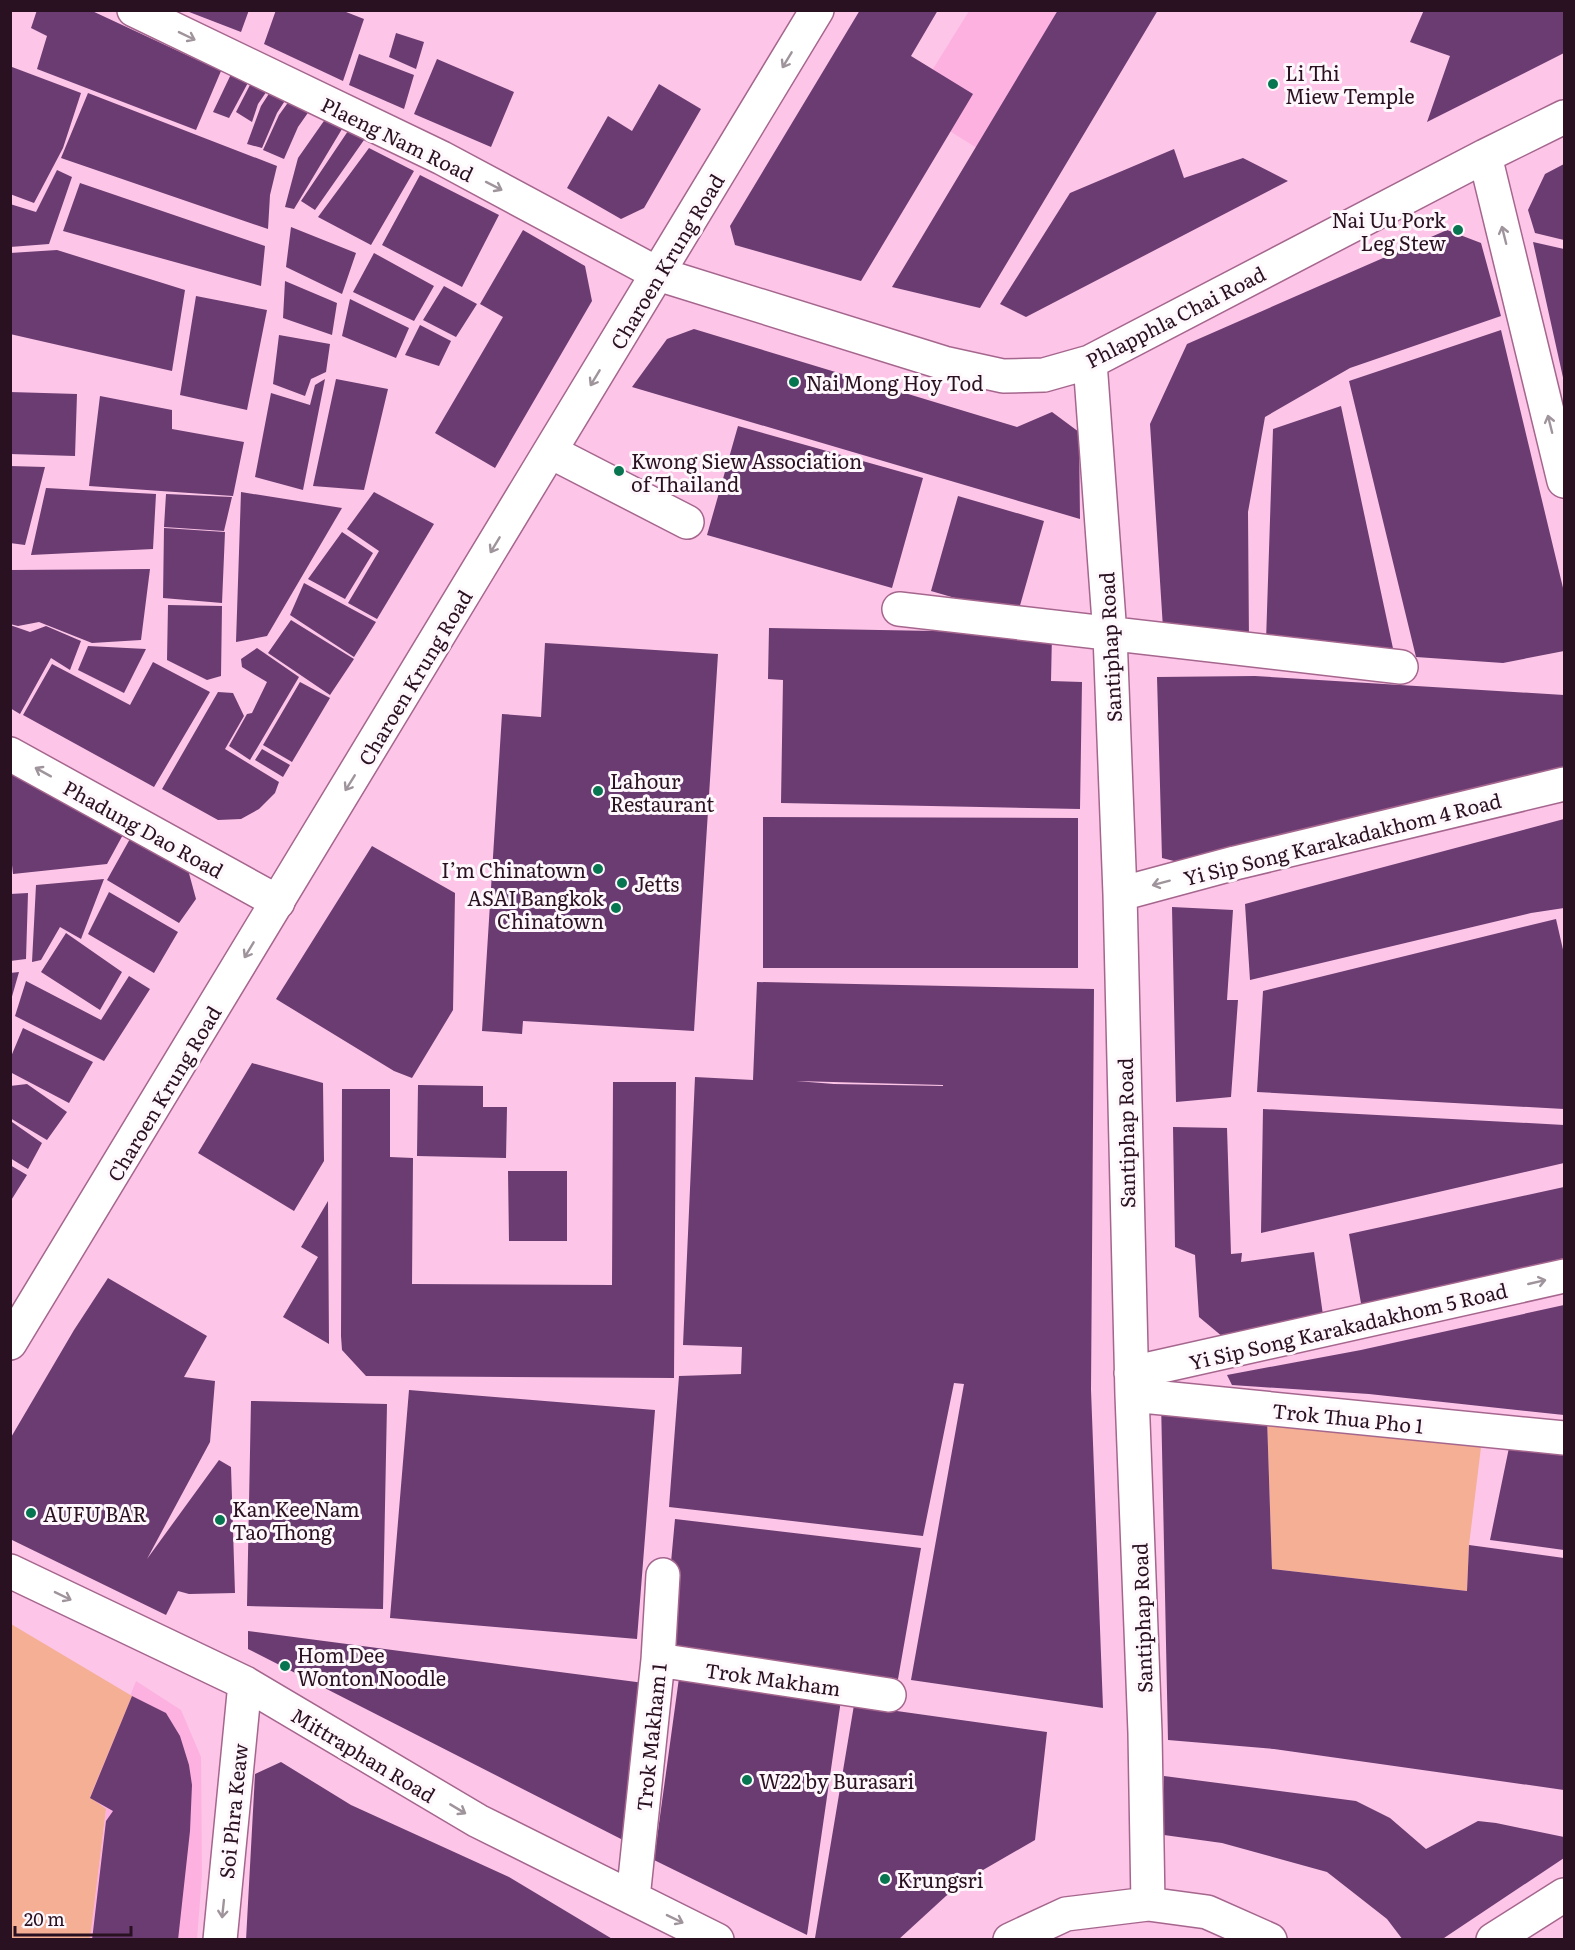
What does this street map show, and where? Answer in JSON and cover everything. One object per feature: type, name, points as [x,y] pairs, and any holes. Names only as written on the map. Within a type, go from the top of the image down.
[{"type":"street","name":"Plaeng Nam Road","points":[[134,10],[442,158],[658,274]]},
{"type":"street","name":"Charoen Krung Road","points":[[10,1343],[817,10]]},
{"type":"street","name":"Phlapphla Chai Road","points":[[658,274],[944,363],[1003,376],[1044,375],[1090,362],[1564,117]]},
{"type":"street","points":[[1485,156],[1564,481]]},
{"type":"street","name":"Santiphap Road","points":[[1090,362],[1110,635],[1120,894],[1131,1384],[1146,1733],[1148,1904]]},
{"type":"street","points":[[551,452],[687,522]]},
{"type":"street","points":[[899,609],[1401,667]]},
{"type":"street","name":"Phadung Dao Road","points":[[10,754],[278,903]]},
{"type":"street","name":"Yi Sip Song Karakadakhom 4 Road","points":[[1120,894],[1564,784]]},
{"type":"street","name":"Yi Sip Song Karakadakhom 5 Road","points":[[1131,1384],[1564,1276]]},
{"type":"street","name":"Trok Thua Pho 1","points":[[1131,1384],[1564,1438]]},
{"type":"street","name":"Mittraphan Road","points":[[10,1571],[245,1683],[478,1821],[717,1940]]},
{"type":"street","name":"Trok Makham 1","points":[[633,1898],[658,1660],[663,1575]]},
{"type":"street","name":"Trok Makham","points":[[658,1660],[889,1695]]},
{"type":"street","name":"Soi Phra Keaw","points":[[220,1940],[245,1683]]},
{"type":"street","points":[[1493,1940],[1564,1895]]},
{"type":"street","points":[[1010,1940],[1066,1914],[1148,1904],[1207,1912],[1270,1940]]},
{"type":"shaded area","points":[[969,11],[1103,11],[1007,167],[910,106]]},
{"type":"shaded area","points":[[1267,1418],[1482,1439],[1469,1545],[1467,1591],[1272,1569]]},
{"type":"shaded area","points":[[11,1624],[132,1696],[90,1797],[106,1809],[90,1939],[11,1939]]},
{"type":"shaded area","points":[[136,1681],[181,1710],[201,1757],[202,1875],[197,1939],[90,1939],[106,1810],[90,1798]]},
{"type":"building","points":[[37,10],[90,10],[221,71],[196,130],[37,69],[47,36],[31,28]]},
{"type":"building","points":[[184,10],[249,10],[241,32]]},
{"type":"building","points":[[276,10],[341,10],[364,19],[343,81],[264,44]]},
{"type":"building","points":[[860,10],[938,10],[911,56],[973,94],[861,281],[735,245],[730,226]]},
{"type":"building","points":[[1058,10],[1158,10],[980,308],[892,287]]},
{"type":"building","points":[[1424,10],[1564,10],[1564,53],[1427,122],[1450,56],[1410,42]]},
{"type":"building","points":[[396,33],[424,42],[416,69],[389,57]]},
{"type":"building","points":[[359,54],[414,75],[404,109],[349,85]]},
{"type":"building","points":[[437,59],[514,92],[491,147],[414,114]]},
{"type":"building","points":[[12,67],[81,93],[63,148],[34,203],[10,194]]},
{"type":"building","points":[[233,70],[250,79],[229,118],[213,112]]},
{"type":"building","points":[[252,81],[269,88],[258,104],[252,122],[236,112]]},
{"type":"building","points":[[659,84],[701,109],[644,208],[621,219],[567,188],[608,116],[632,131]]},
{"type":"building","points":[[272,89],[288,96],[277,113],[262,148],[247,144],[261,106]]},
{"type":"building","points":[[88,93],[277,166],[270,195],[268,229],[61,158]]},
{"type":"building","points":[[292,97],[312,107],[298,127],[284,159],[263,150],[279,115]]},
{"type":"building","points":[[326,118],[342,129],[294,209],[285,207],[298,158]]},
{"type":"building","points":[[348,131],[364,140],[315,210],[301,201]]},
{"type":"building","points":[[369,148],[414,171],[371,245],[318,217]]},
{"type":"building","points":[[1174,149],[1184,178],[1243,158],[1288,181],[1026,317],[1000,304],[1070,193]]},
{"type":"building","points":[[1564,164],[1564,240],[1535,233],[1528,210],[1545,174]]},
{"type":"building","points":[[57,170],[72,177],[49,244],[10,247],[10,204],[36,212]]},
{"type":"building","points":[[420,175],[499,215],[462,287],[382,245]]},
{"type":"building","points":[[80,183],[265,246],[261,286],[63,231]]},
{"type":"building","points":[[291,227],[356,253],[342,294],[286,267]]},
{"type":"building","points":[[523,230],[585,266],[592,301],[495,468],[435,433],[503,317],[480,304]]},
{"type":"building","points":[[1447,230],[1481,243],[1501,316],[1350,368],[1265,417],[1248,512],[1249,643],[1163,628],[1150,424],[1187,344]]},
{"type":"building","points":[[1533,242],[1564,249],[1564,382]]},
{"type":"building","points":[[57,250],[185,290],[172,371],[10,334],[10,253]]},
{"type":"building","points":[[374,253],[434,286],[414,321],[353,292]]},
{"type":"building","points":[[285,281],[337,303],[332,335],[283,318]]},
{"type":"building","points":[[444,286],[477,304],[456,337],[423,320]]},
{"type":"building","points":[[196,296],[267,310],[247,410],[180,395]]},
{"type":"building","points":[[350,299],[409,328],[396,358],[342,336]]},
{"type":"building","points":[[420,325],[451,341],[439,366],[405,355]]},
{"type":"building","points":[[694,329],[1017,427],[1052,412],[1079,432],[1080,519],[632,387],[667,339]]},
{"type":"building","points":[[1501,330],[1564,592],[1564,651],[1503,663],[1416,657],[1349,381]]},
{"type":"building","points":[[279,335],[330,344],[326,372],[311,379],[305,396],[273,384]]},
{"type":"building","points":[[325,379],[303,490],[255,477],[271,393],[310,405],[315,385]]},
{"type":"building","points":[[336,379],[388,389],[364,490],[313,486]]},
{"type":"building","points":[[10,392],[77,394],[75,456],[10,454]]},
{"type":"building","points":[[100,396],[172,410],[172,429],[244,442],[233,496],[89,486]]},
{"type":"building","points":[[1341,406],[1394,653],[1266,641],[1273,429]]},
{"type":"building","points":[[738,426],[923,478],[892,588],[707,535]]},
{"type":"building","points":[[10,466],[45,467],[25,545],[10,543]]},
{"type":"building","points":[[46,488],[156,494],[153,549],[31,555]]},
{"type":"building","points":[[241,492],[342,508],[267,636],[236,642]]},
{"type":"building","points":[[374,492],[434,524],[377,619],[348,603],[379,551],[347,529]]},
{"type":"building","points":[[166,494],[232,497],[224,531],[164,527]]},
{"type":"building","points":[[958,496],[1044,521],[1017,616],[931,591]]},
{"type":"building","points":[[164,528],[225,532],[222,603],[163,598]]},
{"type":"building","points":[[342,532],[373,553],[345,599],[308,579]]},
{"type":"building","points":[[150,569],[141,640],[92,643],[39,622],[18,626],[10,624],[10,570]]},
{"type":"building","points":[[304,583],[376,622],[354,657],[290,615]]},
{"type":"building","points":[[168,605],[222,606],[221,676],[207,680],[167,660]]},
{"type":"building","points":[[291,620],[354,659],[330,695],[268,653]]},
{"type":"building","points":[[10,625],[30,632],[46,626],[81,641],[70,670],[51,658],[20,714],[10,708]]},
{"type":"building","points":[[769,628],[1052,633],[1051,681],[1082,682],[1080,809],[781,803],[783,680],[768,679]]},
{"type":"building","name":"I’m Chinatown","points":[[545,643],[718,654],[694,1031],[523,1021],[522,1034],[482,1031],[502,714],[541,717]]},
{"type":"building","points":[[88,646],[146,649],[124,693],[78,670]]},
{"type":"building","points":[[257,648],[299,677],[250,760],[229,746],[247,714],[252,713],[267,682],[242,667],[241,659]]},
{"type":"building","points":[[153,662],[210,692],[154,787],[23,715],[52,664],[130,705]]},
{"type":"building","points":[[1255,676],[1564,695],[1564,767],[1190,865],[1162,858],[1157,677]]},
{"type":"building","points":[[300,682],[330,698],[292,762],[263,745]]},
{"type":"building","points":[[218,692],[233,693],[244,716],[225,749],[279,782],[275,793],[259,809],[241,819],[218,820],[162,789]]},
{"type":"building","points":[[262,749],[290,765],[283,777],[255,760]]},
{"type":"building","points":[[10,769],[125,831],[107,864],[13,874],[10,847]]},
{"type":"building","points":[[763,817],[1078,818],[1078,968],[763,968]]},
{"type":"building","points":[[1564,819],[1564,908],[1531,913],[1250,980],[1245,904]]},
{"type":"building","points":[[131,837],[187,866],[196,899],[179,923],[107,880]]},
{"type":"building","points":[[372,846],[455,893],[453,1010],[412,1078],[394,1071],[276,999]]},
{"type":"building","points":[[104,879],[81,939],[60,927],[41,960],[32,962],[36,885]]},
{"type":"building","points":[[109,892],[178,932],[154,973],[88,934]]},
{"type":"building","points":[[28,893],[26,959],[10,961],[10,894]]},
{"type":"building","points":[[1172,907],[1233,910],[1227,1000],[1238,1000],[1231,1097],[1176,1102]]},
{"type":"building","points":[[1556,919],[1564,954],[1564,1109],[1257,1092],[1263,991]]},
{"type":"building","points":[[66,933],[122,972],[100,1010],[41,972]]},
{"type":"building","points":[[19,972],[11,1000],[10,1000],[10,973]]},
{"type":"building","points":[[129,976],[150,989],[104,1061],[15,1016],[26,981],[101,1020]]},
{"type":"building","points":[[757,982],[1094,989],[1091,1390],[1103,1708],[911,1680],[964,1384],[954,1383],[923,1536],[669,1507],[679,1376],[741,1374],[742,1347],[683,1345],[695,1077],[753,1080]],"holes":[[[796,1081],[943,1085],[834,1084]]]},
{"type":"building","points":[[23,1028],[93,1062],[69,1103],[10,1072],[10,1059]]},
{"type":"building","points":[[252,1063],[323,1083],[324,1161],[294,1211],[198,1153]]},
{"type":"building","points":[[613,1082],[676,1082],[674,1378],[366,1376],[342,1350],[342,1089],[390,1089],[390,1157],[413,1158],[412,1284],[612,1285]]},
{"type":"building","points":[[27,1084],[67,1112],[47,1140],[10,1118],[10,1086]]},
{"type":"building","points":[[418,1085],[483,1086],[483,1107],[507,1107],[506,1158],[417,1156]]},
{"type":"building","points":[[1263,1109],[1564,1125],[1564,1163],[1261,1233]]},
{"type":"building","points":[[12,1122],[42,1143],[28,1169],[10,1158]]},
{"type":"building","points":[[1173,1127],[1227,1128],[1231,1254],[1242,1253],[1241,1262],[1314,1252],[1323,1315],[1223,1337],[1199,1317],[1195,1255],[1175,1247]]},
{"type":"building","points":[[10,1165],[27,1175],[10,1202]]},
{"type":"building","points":[[508,1171],[567,1171],[567,1241],[509,1241]]},
{"type":"building","points":[[1564,1187],[1564,1258],[1362,1309],[1349,1234]]},
{"type":"building","points":[[328,1201],[329,1344],[283,1317],[318,1257],[301,1247]]},
{"type":"building","points":[[108,1278],[207,1336],[184,1377],[215,1381],[210,1442],[147,1559],[219,1460],[231,1467],[235,1593],[189,1594],[178,1591],[166,1615],[10,1539],[10,1439],[74,1330]]},
{"type":"building","points":[[1564,1305],[1564,1415],[1369,1394],[1232,1385],[1227,1375],[1361,1350]]},
{"type":"building","points":[[409,1390],[655,1410],[637,1639],[390,1618]]},
{"type":"building","points":[[1161,1400],[1267,1418],[1272,1569],[1467,1591],[1469,1545],[1564,1558],[1564,1790],[1274,1749],[1168,1740]]},
{"type":"building","points":[[251,1401],[387,1404],[383,1609],[247,1606]]},
{"type":"building","points":[[1511,1438],[1564,1443],[1564,1550],[1490,1540]]},
{"type":"building","points":[[675,1519],[921,1548],[898,1679],[663,1649]]},
{"type":"building","points":[[248,1631],[644,1683],[623,1840],[248,1649]]},
{"type":"building","name":"W22 by Burasari","points":[[679,1678],[841,1700],[807,1935],[654,1860]]},
{"type":"building","points":[[132,1696],[166,1713],[180,1736],[189,1765],[192,1785],[190,1831],[178,1940],[92,1940],[106,1821],[113,1811],[90,1798]]},
{"type":"building","points":[[854,1705],[1047,1732],[1035,1840],[983,1870],[946,1896],[898,1940],[815,1938]]},
{"type":"building","points":[[281,1762],[351,1805],[509,1877],[614,1940],[246,1940],[255,1774]]},
{"type":"building","points":[[1164,1776],[1356,1801],[1390,1818],[1426,1849],[1478,1821],[1496,1823],[1564,1837],[1564,1858],[1441,1940],[1403,1940],[1387,1919],[1327,1872],[1222,1843],[1164,1835]]},
{"type":"place","name":"Li Thi Miew Temple","points":[[1273,84]]},
{"type":"place","name":"Nai Uu Pork Leg Stew","points":[[1458,230]]},
{"type":"place","name":"Nai Mong Hoy Tod","points":[[794,382]]},
{"type":"place","name":"Kwong Siew Association of Thailand","points":[[619,471]]},
{"type":"place","name":"Lahour Restaurant","points":[[598,791]]},
{"type":"place","name":"I’m Chinatown","points":[[598,869]]},
{"type":"place","name":"Jetts","points":[[622,883]]},
{"type":"place","name":"ASAI Bangkok Chinatown","points":[[616,908]]},
{"type":"place","name":"AUFU BAR","points":[[31,1513]]},
{"type":"place","name":"Kan Kee Nam Tao Thong","points":[[220,1520]]},
{"type":"place","name":"Hom Dee Wonton Noodle","points":[[285,1666]]},
{"type":"place","name":"W22 by Burasari","points":[[747,1780]]},
{"type":"place","name":"Krungsri","points":[[885,1879]]}]
